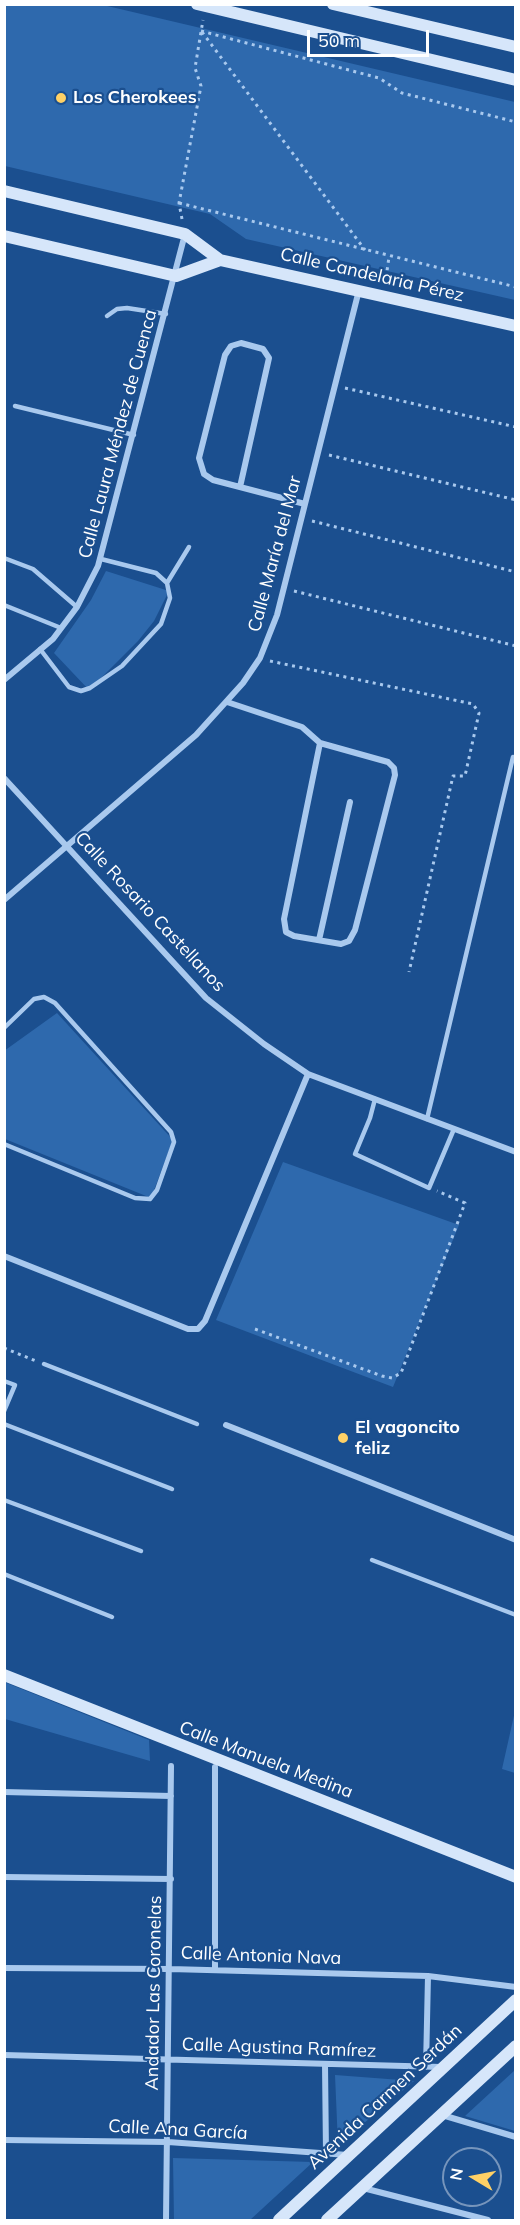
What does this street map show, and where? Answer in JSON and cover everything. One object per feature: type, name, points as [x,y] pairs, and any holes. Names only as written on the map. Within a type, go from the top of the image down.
[{"type":"street","points":[[333,4],[516,47]]},
{"type":"street","points":[[201,5],[516,80]]},
{"type":"street","name":"Calle Candelaria Pérez","points":[[4,190],[185,234],[220,260],[516,326]]},
{"type":"street","name":"Calle Laura Méndez de Cuenca","points":[[4,680],[40,650],[61,628],[77,607],[101,559],[185,234]]},
{"type":"street","points":[[4,236],[176,276],[220,260]]},
{"type":"street","name":"Calle María del Mar","points":[[4,900],[196,735],[227,702],[260,658],[277,615],[360,290]]},
{"type":"street","points":[[240,486],[269,358],[263,349],[241,343],[231,346],[225,355],[199,458],[204,474],[213,480],[305,504]]},
{"type":"street","points":[[227,702],[302,727],[320,743],[388,762],[395,775],[355,930],[349,941],[341,944],[286,932],[284,919],[320,743]]},
{"type":"street","name":"Calle Rosario Castellanos","points":[[4,778],[69,846],[206,998],[264,1044],[308,1074],[516,1152]]},
{"type":"street","points":[[319,940],[350,802]]},
{"type":"street","points":[[4,1256],[188,1329],[198,1329],[205,1322],[308,1074]]},
{"type":"street","points":[[226,1425],[516,1540]]},
{"type":"street","name":"Calle Manuela Medina","points":[[4,1676],[516,1877]]},
{"type":"street","name":"Andador Las Coronelas","points":[[166,2220],[171,1766]]},
{"type":"street","points":[[215,1767],[215,1970]]},
{"type":"street","points":[[4,1792],[171,1796]]},
{"type":"street","points":[[4,1877],[171,1879]]},
{"type":"street","name":"Calle Antonia Nava","points":[[4,1968],[170,1969],[428,1976],[516,1987]]},
{"type":"street","points":[[426,2067],[428,1976]]},
{"type":"street","name":"Avenida Carmen Serdán","points":[[279,2220],[516,2000]]},
{"type":"street","points":[[327,2220],[516,2046]]},
{"type":"street","name":"Calle Agustina Ramírez","points":[[4,2055],[445,2067]]},
{"type":"street","points":[[325,2064],[326,2154]]},
{"type":"street","points":[[441,2115],[516,2137]]},
{"type":"street","name":"Calle Ana García","points":[[4,2140],[168,2142],[350,2155]]},
{"type":"street","points":[[362,2188],[488,2220]]},
{"type":"street","points":[[339,2220],[343,2206]]},
{"type":"lane","points":[[107,316],[117,309],[127,308],[166,314]]},
{"type":"lane","points":[[15,406],[134,435]]},
{"type":"lane","points":[[167,583],[189,547]]},
{"type":"lane","points":[[4,558],[33,569],[77,607]]},
{"type":"lane","points":[[40,650],[69,687],[81,691],[90,688],[122,666],[161,624],[170,598],[167,583],[156,573],[101,559]]},
{"type":"lane","points":[[4,605],[61,628]]},
{"type":"lane","points":[[427,1119],[513,757]]},
{"type":"lane","points":[[4,1028],[34,999],[44,998],[55,1003],[171,1132],[174,1142],[157,1190],[150,1199],[135,1198],[4,1144]]},
{"type":"lane","points":[[375,1099],[355,1154],[429,1188],[454,1129]]},
{"type":"lane","points":[[44,1364],[197,1424]]},
{"type":"lane","points":[[4,1381],[15,1385],[4,1411]]},
{"type":"lane","points":[[4,1424],[172,1489]]},
{"type":"lane","points":[[4,1500],[141,1551]]},
{"type":"lane","points":[[372,1560],[516,1615]]},
{"type":"lane","points":[[4,1574],[112,1617]]},
{"type":"path","points":[[185,234],[179,203],[201,86],[195,68],[201,31],[201,5]]},
{"type":"path","points":[[201,31],[380,78],[402,93],[516,122]]},
{"type":"path","points":[[201,31],[366,251]]},
{"type":"path","points":[[179,203],[516,287]]},
{"type":"path","points":[[384,295],[389,257]]},
{"type":"path","points":[[335,386],[516,427]]},
{"type":"path","points":[[318,453],[516,500]]},
{"type":"path","points":[[301,519],[516,572]]},
{"type":"path","points":[[284,588],[516,646]]},
{"type":"path","points":[[260,658],[473,705],[479,713],[465,776],[453,776],[409,972]]},
{"type":"path","points":[[255,1329],[382,1376],[392,1378],[401,1373],[465,1203],[429,1188]]},
{"type":"path","points":[[4,1348],[44,1364]]},
{"type":"shaded area","points":[[5,4],[103,5],[515,102],[515,300],[246,239],[210,214],[5,166]]},
{"type":"shaded area","points":[[106,571],[169,591],[154,621],[138,641],[89,690],[54,653],[91,600]]},
{"type":"shaded area","points":[[57,1013],[173,1140],[151,1198],[5,1139],[4,1051]]},
{"type":"shaded area","points":[[283,1162],[459,1225],[393,1387],[216,1320]]},
{"type":"shaded area","points":[[4,1682],[149,1740],[150,1761],[5,1719]]},
{"type":"shaded area","points":[[515,1711],[516,1773],[502,1769]]},
{"type":"shaded area","points":[[515,2070],[515,2131],[465,2116]]},
{"type":"shaded area","points":[[335,2075],[414,2081],[338,2145]]},
{"type":"shaded area","points":[[173,2158],[313,2162],[250,2220],[174,2220]]},
{"type":"place","name":"Los Cherokees","points":[[61,98]]},
{"type":"place","name":"El vagoncito feliz","points":[[343,1438]]}]
